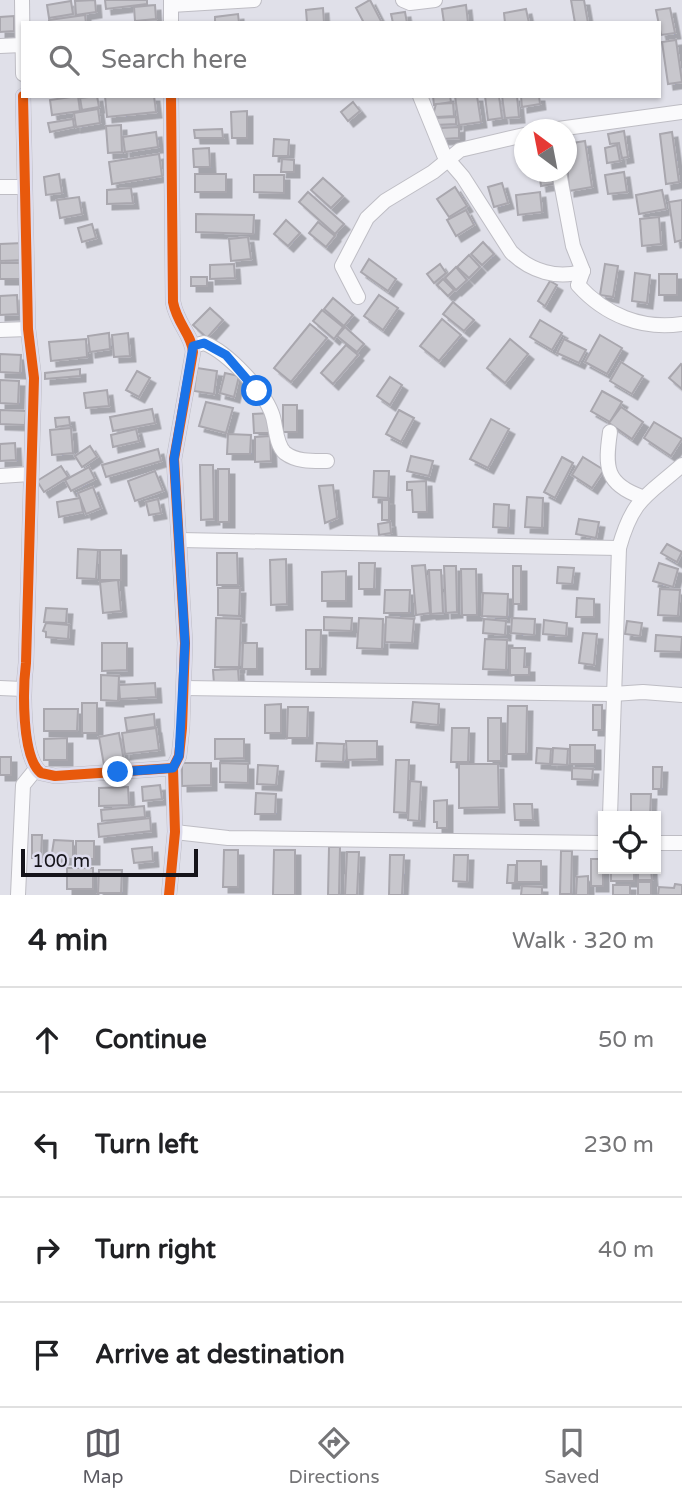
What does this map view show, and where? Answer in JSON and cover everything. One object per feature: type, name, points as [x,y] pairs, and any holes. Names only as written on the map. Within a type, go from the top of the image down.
[{"type":"street","points":[[22,0],[22,21]]},
{"type":"street","points":[[171,21],[171,3],[254,0]]},
{"type":"street","points":[[403,0],[410,3],[435,0]]},
{"type":"street","points":[[0,46],[21,46]]},
{"type":"street","points":[[23,98],[28,328],[34,378],[23,689],[29,748],[36,769]]},
{"type":"street","points":[[169,895],[175,832],[173,768],[179,756],[184,688],[180,540],[174,459],[193,346],[180,326],[173,302],[171,98]]},
{"type":"street","points":[[421,98],[430,125],[448,160],[463,177],[517,258],[557,275],[568,276],[583,271]]},
{"type":"street","points":[[577,126],[682,113]]},
{"type":"street","points":[[358,297],[342,266],[368,218],[385,201],[471,145],[514,137]]},
{"type":"street","points":[[561,182],[573,246],[583,271],[578,285],[600,306],[652,327],[682,324]]},
{"type":"street","points":[[0,187],[24,187]]},
{"type":"street","points":[[0,330],[28,328]]},
{"type":"street","points":[[193,346],[204,343],[213,347],[241,371],[268,404],[280,445],[286,454],[301,460],[327,461]]},
{"type":"street","points":[[610,432],[607,460],[611,477],[621,488],[642,497]]},
{"type":"street","points":[[610,811],[619,548],[631,514],[642,497],[682,465]]},
{"type":"street","points":[[0,476],[30,474]]},
{"type":"street","points":[[180,540],[619,548]]},
{"type":"street","points":[[0,688],[23,689]]},
{"type":"street","points":[[184,688],[613,694],[643,692],[682,695]]},
{"type":"street","points":[[36,769],[55,776],[173,768]]},
{"type":"street","points":[[18,895],[23,785],[36,769]]},
{"type":"street","points":[[175,832],[228,838],[598,843]]},
{"type":"street","points":[[661,843],[682,843]]},
{"type":"building","points":[[95,0],[96,12],[76,15],[75,1]]},
{"type":"building","points":[[105,0],[147,0],[147,4],[106,9]]},
{"type":"building","points":[[370,0],[381,21],[363,21],[356,8]]},
{"type":"building","points":[[571,0],[584,0],[588,21],[575,21]]},
{"type":"building","points":[[71,1],[73,14],[49,18],[47,5]]},
{"type":"building","points":[[155,5],[156,19],[135,21],[134,7]]},
{"type":"building","points":[[466,5],[468,21],[444,21],[442,9]]},
{"type":"building","points":[[323,8],[324,21],[307,21],[306,10]]},
{"type":"building","points":[[670,8],[675,33],[661,35],[661,21],[658,21],[656,10]]},
{"type":"building","points":[[526,9],[529,21],[505,21],[504,13]]},
{"type":"building","points":[[405,12],[407,21],[393,21],[391,14]]},
{"type":"building","points":[[238,14],[239,21],[215,21],[215,17]]},
{"type":"building","points":[[85,15],[86,21],[49,21]]},
{"type":"building","points":[[14,16],[14,31],[0,32],[0,17]]},
{"type":"building","points":[[676,40],[682,82],[668,84],[662,42]]},
{"type":"building","points":[[78,98],[80,111],[52,115],[50,100]]},
{"type":"building","points":[[80,98],[97,98],[99,107],[82,110]]},
{"type":"building","points":[[105,98],[154,98],[156,112],[107,117]]},
{"type":"building","points":[[433,98],[450,98],[451,102],[434,105]]},
{"type":"building","points":[[455,98],[477,98],[481,122],[459,125]]},
{"type":"building","points":[[485,98],[499,98],[502,118],[488,120]]},
{"type":"building","points":[[502,98],[517,98],[519,117],[505,118]]},
{"type":"building","points":[[521,98],[539,98],[540,104],[522,107]]},
{"type":"building","points":[[353,102],[360,111],[348,121],[341,112]]},
{"type":"building","points":[[453,103],[454,116],[433,115],[436,104]]},
{"type":"building","points":[[98,109],[100,123],[76,127],[74,113]]},
{"type":"building","points":[[247,111],[247,138],[232,138],[231,112]]},
{"type":"building","points":[[456,117],[456,124],[435,125],[434,118]]},
{"type":"building","points":[[73,119],[74,127],[50,132],[48,123]]},
{"type":"building","points":[[121,125],[122,152],[108,153],[106,126]]},
{"type":"building","points":[[459,127],[459,138],[442,139],[441,128]]},
{"type":"building","points":[[222,129],[223,138],[195,138],[194,130]]},
{"type":"building","points":[[624,131],[628,157],[622,158],[619,143],[610,144],[608,134]]},
{"type":"building","points":[[156,132],[158,147],[125,152],[123,137]]},
{"type":"building","points":[[672,132],[679,182],[666,184],[660,134]]},
{"type":"building","points":[[274,139],[289,140],[288,156],[273,156]]},
{"type":"building","points":[[585,141],[592,187],[569,191],[568,182],[577,182],[577,142]]},
{"type":"building","points":[[617,145],[620,161],[607,163],[605,148]]},
{"type":"building","points":[[209,148],[210,167],[194,167],[193,149]]},
{"type":"building","points":[[159,154],[162,176],[112,184],[109,162]]},
{"type":"building","points":[[282,159],[294,160],[294,172],[281,172]]},
{"type":"building","points":[[624,172],[627,192],[608,194],[605,175]]},
{"type":"building","points":[[59,174],[62,193],[46,195],[44,177]]},
{"type":"building","points":[[195,174],[226,174],[226,192],[195,192]]},
{"type":"building","points":[[254,175],[284,175],[284,193],[254,192]]},
{"type":"building","points":[[323,178],[343,196],[331,208],[311,190]]},
{"type":"building","points":[[540,182],[554,182],[554,184],[541,186]]},
{"type":"building","points":[[502,183],[508,203],[494,207],[488,187]]},
{"type":"building","points":[[455,187],[467,206],[449,217],[437,199]]},
{"type":"building","points":[[131,188],[133,203],[107,204],[107,190]]},
{"type":"building","points":[[662,190],[666,209],[639,214],[636,195]]},
{"type":"building","points":[[308,192],[344,224],[335,234],[299,202]]},
{"type":"building","points":[[540,192],[542,212],[518,215],[516,195]]},
{"type":"building","points":[[79,197],[82,214],[60,218],[57,200]]},
{"type":"building","points":[[682,200],[682,240],[675,242],[669,202]]},
{"type":"building","points":[[466,210],[474,225],[456,236],[447,220]]},
{"type":"building","points":[[196,214],[254,215],[253,234],[196,232]]},
{"type":"building","points":[[659,217],[661,244],[642,246],[640,219]]},
{"type":"building","points":[[286,220],[300,233],[288,246],[274,234]]},
{"type":"building","points":[[318,222],[335,236],[326,247],[309,233]]},
{"type":"building","points":[[92,224],[96,238],[82,242],[78,228]]},
{"type":"building","points":[[248,237],[251,259],[231,261],[229,239]]},
{"type":"building","points":[[483,242],[494,254],[482,265],[471,254]]},
{"type":"building","points":[[23,243],[24,260],[0,261],[0,244]]},
{"type":"building","points":[[469,255],[480,267],[469,278],[457,267]]},
{"type":"building","points":[[369,259],[396,279],[388,291],[361,272]]},
{"type":"building","points":[[0,263],[20,263],[20,279],[0,279]]},
{"type":"building","points":[[234,264],[235,278],[210,279],[210,265]]},
{"type":"building","points":[[440,264],[446,273],[434,283],[427,274]]},
{"type":"building","points":[[605,264],[618,266],[613,297],[600,295]]},
{"type":"building","points":[[456,267],[467,280],[456,290],[445,278]]},
{"type":"building","points":[[635,273],[650,275],[647,303],[632,301]]},
{"type":"building","points":[[659,274],[677,274],[677,295],[659,295]]},
{"type":"building","points":[[191,277],[207,277],[207,286],[191,286]]},
{"type":"building","points":[[443,279],[454,290],[448,296],[437,285]]},
{"type":"building","points":[[550,281],[557,285],[545,306],[538,301]]},
{"type":"building","points":[[17,295],[18,314],[0,315],[0,296]]},
{"type":"building","points":[[379,295],[398,308],[383,330],[364,316]]},
{"type":"building","points":[[333,298],[353,315],[344,326],[324,309]]},
{"type":"building","points":[[453,302],[474,320],[464,331],[443,314]]},
{"type":"building","points":[[210,308],[223,320],[207,338],[193,325]]},
{"type":"building","points":[[322,310],[343,327],[334,339],[313,321]]},
{"type":"building","points":[[442,319],[461,335],[439,361],[420,346]]},
{"type":"building","points":[[540,320],[562,333],[552,350],[530,337]]},
{"type":"building","points":[[310,324],[327,338],[291,382],[274,368]]},
{"type":"building","points":[[345,327],[364,344],[357,352],[337,336]]},
{"type":"building","points":[[109,333],[110,349],[90,352],[88,336]]},
{"type":"building","points":[[128,333],[130,356],[114,357],[112,335]]},
{"type":"building","points":[[600,335],[622,348],[607,374],[585,362]]},
{"type":"building","points":[[86,339],[87,357],[51,361],[49,342]]},
{"type":"building","points":[[510,339],[528,354],[505,383],[487,368]]},
{"type":"building","points":[[564,339],[586,350],[579,363],[557,353]]},
{"type":"building","points":[[346,345],[358,355],[333,384],[321,373]]},
{"type":"building","points":[[0,354],[21,355],[20,373],[0,372]]},
{"type":"building","points":[[621,362],[643,376],[632,394],[610,381]]},
{"type":"building","points":[[682,365],[682,389],[669,378]]},
{"type":"building","points":[[197,368],[217,371],[214,394],[194,391]]},
{"type":"building","points":[[80,369],[80,376],[45,379],[45,373]]},
{"type":"building","points":[[137,371],[150,378],[139,397],[126,390]]},
{"type":"building","points":[[225,373],[239,376],[234,397],[220,393]]},
{"type":"building","points":[[390,377],[402,385],[390,405],[377,396]]},
{"type":"building","points":[[0,380],[19,381],[18,404],[0,403]]},
{"type":"building","points":[[107,390],[109,406],[86,408],[84,393]]},
{"type":"building","points":[[602,391],[622,402],[610,422],[591,411]]},
{"type":"building","points":[[206,402],[233,408],[226,433],[199,426]]},
{"type":"building","points":[[283,405],[297,405],[297,432],[283,432]]},
{"type":"building","points":[[621,407],[643,422],[632,439],[609,423]]},
{"type":"building","points":[[152,409],[155,423],[113,431],[110,417]]},
{"type":"building","points":[[0,410],[26,411],[25,425],[0,424]]},
{"type":"building","points":[[399,410],[414,418],[401,442],[386,434]]},
{"type":"building","points":[[270,413],[271,433],[254,433],[253,414]]},
{"type":"building","points":[[69,417],[70,425],[56,427],[55,418]]},
{"type":"building","points":[[491,419],[509,429],[488,468],[470,459]]},
{"type":"building","points":[[654,422],[682,439],[671,456],[644,438]]},
{"type":"building","points":[[71,428],[73,453],[52,455],[50,430]]},
{"type":"building","points":[[136,429],[139,441],[113,447],[111,435]]},
{"type":"building","points":[[228,434],[251,435],[250,454],[227,454]]},
{"type":"building","points":[[270,436],[271,461],[255,462],[255,437]]},
{"type":"building","points":[[15,443],[16,460],[0,461],[0,444]]},
{"type":"building","points":[[90,446],[97,457],[82,467],[75,456]]},
{"type":"building","points":[[158,449],[161,461],[106,477],[102,465]]},
{"type":"building","points":[[411,456],[433,461],[429,476],[407,471]]},
{"type":"building","points":[[562,457],[573,463],[555,498],[544,492]]},
{"type":"building","points":[[583,457],[604,470],[592,488],[572,475]]},
{"type":"building","points":[[200,465],[213,465],[214,519],[201,520]]},
{"type":"building","points":[[61,466],[68,477],[44,492],[37,481]]},
{"type":"building","points":[[89,467],[95,479],[71,491],[65,480]]},
{"type":"building","points":[[218,469],[229,469],[229,522],[218,522]]},
{"type":"building","points":[[155,471],[163,491],[135,501],[128,481]]},
{"type":"building","points":[[374,471],[389,471],[388,498],[373,497]]},
{"type":"building","points":[[426,481],[427,512],[413,512],[412,490],[407,490],[407,482]]},
{"type":"building","points":[[333,485],[337,518],[325,523],[319,486]]},
{"type":"building","points":[[93,487],[101,508],[86,514],[78,493]]},
{"type":"building","points":[[527,497],[543,498],[542,528],[525,527]]},
{"type":"building","points":[[80,498],[83,512],[59,517],[57,502]]},
{"type":"building","points":[[158,499],[161,513],[149,515],[146,502]]},
{"type":"building","points":[[382,500],[389,500],[389,520],[382,520]]},
{"type":"building","points":[[494,504],[509,505],[508,528],[493,527]]},
{"type":"building","points":[[579,519],[599,522],[596,538],[576,534]]},
{"type":"building","points":[[390,522],[391,533],[379,535],[378,524]]},
{"type":"building","points":[[667,544],[682,552],[677,562],[661,553]]},
{"type":"building","points":[[78,549],[98,550],[96,579],[77,578]]},
{"type":"building","points":[[100,550],[121,550],[121,580],[100,580]]},
{"type":"building","points":[[217,553],[237,553],[238,585],[217,585]]},
{"type":"building","points":[[286,559],[287,604],[271,605],[270,560]]},
{"type":"building","points":[[359,563],[375,563],[374,589],[359,589]]},
{"type":"building","points":[[659,563],[678,569],[673,587],[653,581]]},
{"type":"building","points":[[425,565],[430,613],[416,615],[412,566]]},
{"type":"building","points":[[444,566],[456,566],[457,612],[446,613]]},
{"type":"building","points":[[513,566],[521,566],[521,604],[513,604]]},
{"type":"building","points":[[558,567],[574,568],[572,584],[557,583]]},
{"type":"building","points":[[461,569],[476,569],[477,615],[462,615]]},
{"type":"building","points":[[429,570],[441,570],[443,613],[431,614]]},
{"type":"building","points":[[346,571],[346,601],[322,601],[322,572]]},
{"type":"building","points":[[118,580],[121,611],[103,613],[100,582]]},
{"type":"building","points":[[218,588],[240,588],[239,616],[218,615]]},
{"type":"building","points":[[660,589],[680,590],[678,616],[658,615]]},
{"type":"building","points":[[385,590],[410,590],[409,613],[384,613]]},
{"type":"building","points":[[483,593],[508,594],[507,617],[482,616]]},
{"type":"building","points":[[577,598],[594,599],[594,617],[576,617]]},
{"type":"building","points":[[46,608],[67,609],[66,623],[44,622]]},
{"type":"building","points":[[324,617],[352,618],[351,631],[324,630]]},
{"type":"building","points":[[386,617],[414,619],[412,643],[385,642]]},
{"type":"building","points":[[216,618],[241,619],[239,667],[215,667]]},
{"type":"building","points":[[359,618],[383,619],[382,649],[357,648]]},
{"type":"building","points":[[512,618],[535,619],[534,635],[511,633]]},
{"type":"building","points":[[484,619],[506,621],[505,635],[483,633]]},
{"type":"building","points":[[544,620],[567,623],[566,636],[543,634]]},
{"type":"building","points":[[627,621],[642,623],[640,636],[625,634]]},
{"type":"building","points":[[46,623],[69,625],[68,639],[46,637],[46,632],[43,631]]},
{"type":"building","points":[[306,630],[321,630],[320,669],[306,669]]},
{"type":"building","points":[[583,633],[597,634],[594,665],[579,663]]},
{"type":"building","points":[[656,635],[682,637],[681,652],[655,651]]},
{"type":"building","points":[[485,639],[507,640],[506,670],[483,669]]},
{"type":"building","points":[[102,643],[127,643],[127,670],[102,671]]},
{"type":"building","points":[[243,643],[257,643],[257,669],[242,669]]},
{"type":"building","points":[[510,648],[525,648],[524,667],[529,667],[529,675],[510,675]]},
{"type":"building","points":[[238,669],[239,683],[214,684],[213,670]]},
{"type":"building","points":[[101,675],[119,676],[118,701],[101,700]]},
{"type":"building","points":[[155,683],[156,697],[120,699],[119,685]]},
{"type":"building","points":[[413,702],[439,704],[438,725],[411,722]]},
{"type":"building","points":[[82,703],[97,703],[97,733],[82,733]]},
{"type":"building","points":[[281,704],[281,733],[265,733],[265,705]]},
{"type":"building","points":[[593,705],[602,705],[602,730],[593,730]]},
{"type":"building","points":[[508,706],[527,706],[526,754],[507,754]]},
{"type":"building","points":[[288,707],[308,707],[307,738],[287,738]]},
{"type":"building","points":[[44,709],[78,709],[77,731],[44,731]]},
{"type":"building","points":[[154,714],[155,727],[127,731],[125,718]]},
{"type":"building","points":[[488,718],[501,718],[501,761],[488,761]]},
{"type":"building","points":[[156,728],[159,750],[125,754],[122,733]]},
{"type":"building","points":[[452,728],[469,728],[468,762],[451,762]]},
{"type":"building","points":[[119,733],[124,761],[104,765],[99,737]]},
{"type":"building","points":[[67,738],[67,760],[44,760],[44,739]]},
{"type":"building","points":[[215,739],[244,739],[244,758],[215,759]]},
{"type":"building","points":[[346,741],[377,741],[377,759],[347,760]]},
{"type":"building","points":[[317,743],[344,744],[343,762],[316,761]]},
{"type":"building","points":[[570,745],[595,745],[595,764],[570,764]]},
{"type":"building","points":[[537,748],[551,749],[550,764],[536,763]]},
{"type":"building","points":[[553,748],[568,749],[567,765],[552,764]]},
{"type":"building","points":[[0,757],[11,757],[11,775],[0,775]]},
{"type":"building","points":[[396,760],[409,760],[407,813],[394,812]]},
{"type":"building","points":[[182,763],[211,763],[211,785],[182,786]]},
{"type":"building","points":[[220,763],[248,764],[248,783],[220,782]]},
{"type":"building","points":[[459,764],[498,764],[499,807],[459,808]]},
{"type":"building","points":[[258,765],[278,766],[276,785],[257,784]]},
{"type":"building","points":[[653,767],[662,767],[661,789],[653,789]]},
{"type":"building","points":[[572,768],[593,769],[592,780],[572,779]]},
{"type":"building","points":[[410,781],[421,782],[419,821],[408,820]]},
{"type":"building","points":[[160,785],[162,799],[143,801],[142,787]]},
{"type":"building","points":[[128,787],[129,805],[99,806],[99,788]]},
{"type":"building","points":[[256,793],[276,794],[275,814],[255,814]]},
{"type":"building","points":[[631,794],[651,794],[650,811],[631,811]]},
{"type":"building","points":[[447,800],[447,828],[437,828],[437,822],[434,822],[434,801]]},
{"type":"building","points":[[514,804],[532,804],[533,820],[515,820]]},
{"type":"building","points":[[144,806],[145,817],[102,821],[101,810]]},
{"type":"building","points":[[150,818],[151,831],[99,837],[98,824]]},
{"type":"building","points":[[32,835],[42,835],[41,858],[32,858]]},
{"type":"building","points":[[54,840],[73,841],[73,859],[51,859]]},
{"type":"building","points":[[76,841],[94,841],[94,859],[76,859]]},
{"type":"building","points":[[152,847],[153,861],[134,863],[132,849]]},
{"type":"building","points":[[329,847],[340,847],[339,895],[328,895]]},
{"type":"building","points":[[224,850],[238,850],[238,887],[223,887]]},
{"type":"building","points":[[274,850],[295,850],[295,895],[273,895]]},
{"type":"building","points":[[561,851],[572,851],[571,894],[560,894]]},
{"type":"building","points":[[347,852],[359,852],[357,895],[345,895]]},
{"type":"building","points":[[390,855],[404,855],[402,895],[389,895]]},
{"type":"building","points":[[454,855],[468,855],[467,882],[453,881]]},
{"type":"building","points":[[591,859],[598,859],[598,874],[603,874],[603,886],[591,886]]},
{"type":"building","points":[[517,861],[541,861],[541,882],[517,882]]},
{"type":"building","points":[[508,865],[516,865],[515,883],[507,883]]},
{"type":"building","points":[[67,868],[93,868],[93,889],[67,889]]},
{"type":"building","points":[[99,870],[122,870],[121,893],[98,893]]},
{"type":"building","points":[[611,874],[634,874],[634,881],[611,881]]},
{"type":"building","points":[[638,874],[651,874],[652,880],[638,880]]},
{"type":"building","points":[[588,876],[588,895],[576,895],[577,877]]},
{"type":"building","points":[[638,882],[651,882],[651,895],[638,895]]},
{"type":"building","points":[[675,884],[682,885],[682,895],[658,895],[659,887],[674,888]]},
{"type":"building","points":[[613,885],[630,885],[630,895],[613,895]]},
{"type":"building","points":[[522,886],[542,887],[542,895],[521,895]]},
{"type":"cycle path","points":[[23,98],[28,329],[34,378],[24,688],[30,752],[34,765],[41,773],[55,776],[173,768]]},
{"type":"cycle path","points":[[169,895],[175,832],[173,768],[179,756],[182,728],[185,643],[174,459],[193,352],[173,302],[171,98]]},
{"type":"route","points":[[118,772],[173,768],[179,756],[185,643],[174,459],[193,346],[204,343],[226,355],[257,391]]}]
